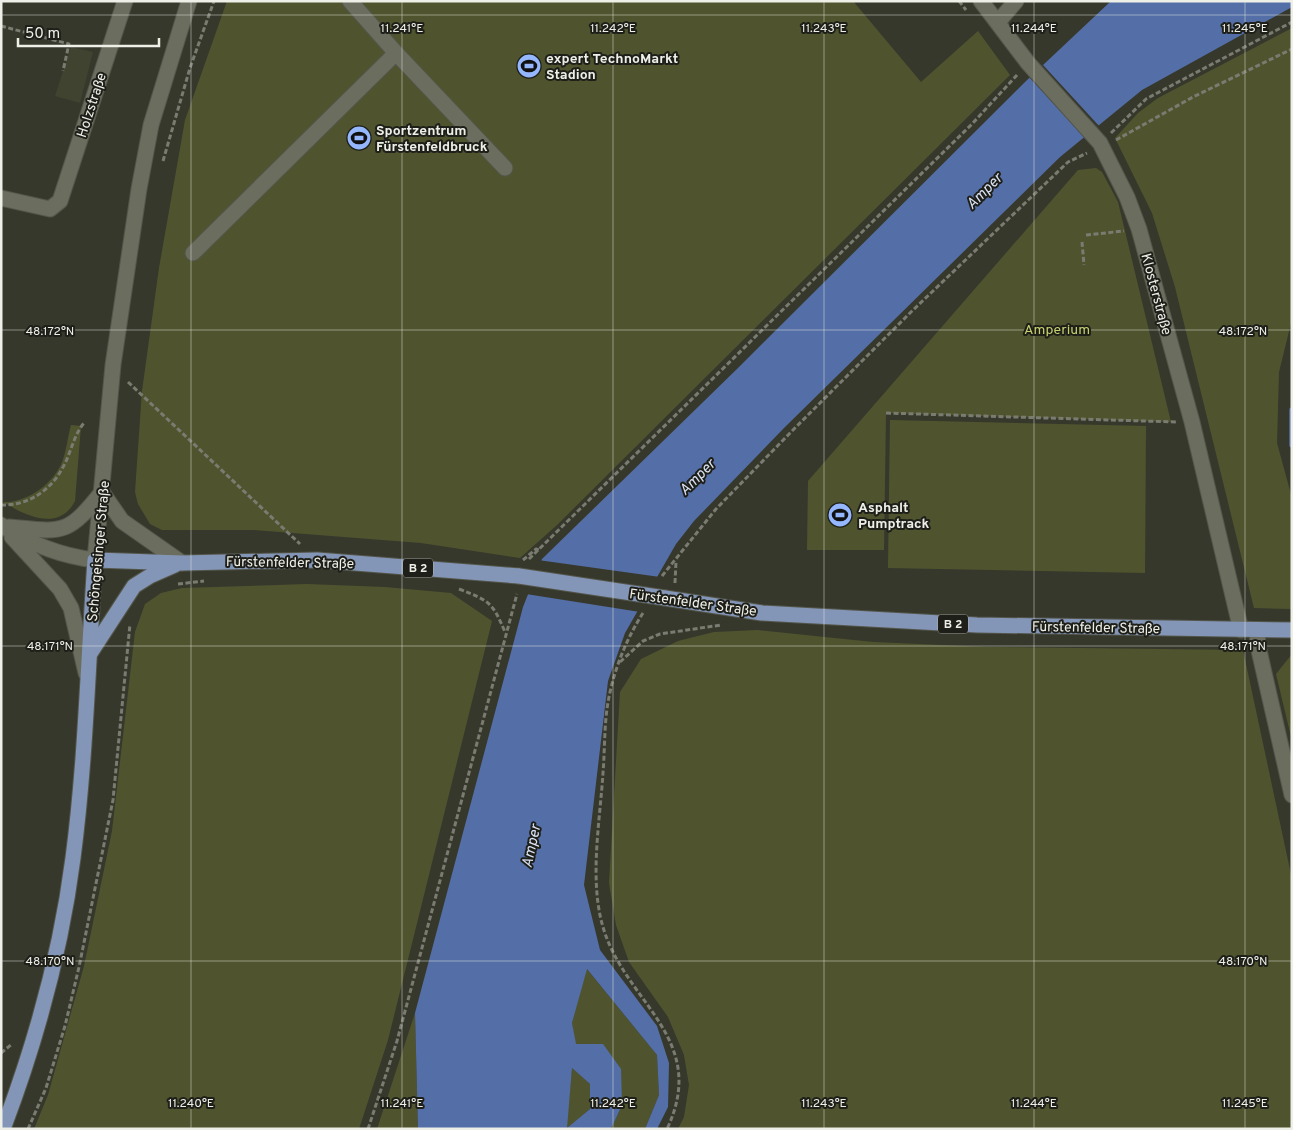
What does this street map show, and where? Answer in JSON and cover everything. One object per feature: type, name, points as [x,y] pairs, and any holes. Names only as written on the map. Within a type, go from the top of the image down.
[{"type":"main road","name":"Fürstenfelder Straße","points":[[95,560],[182,563],[317,560],[519,576],[762,612],[977,626],[1292,630]]},
{"type":"main road","name":"Schöngeisinger Straße","points":[[3,1129],[36,1036],[64,911],[78,820],[95,560]]},
{"type":"main road","points":[[90,653],[134,586],[150,576],[182,563]]},
{"type":"street","name":"Holzstraße","points":[[1,198],[50,209],[55,207],[63,193],[125,1]]},
{"type":"street","name":"Schöngeisinger Straße","points":[[95,560],[113,366],[139,189],[151,125],[189,1]]},
{"type":"street","points":[[350,1],[505,168]]},
{"type":"street","name":"Klosterstraße","points":[[981,1],[1032,67],[1098,140],[1127,196],[1139,229],[1192,422],[1241,630]]},
{"type":"street","points":[[998,22],[1016,1]]},
{"type":"street","points":[[193,253],[396,52]]},
{"type":"street","points":[[2,526],[52,531],[63,529],[78,521],[102,492],[122,522],[182,563]]},
{"type":"street","points":[[2,526],[37,545],[72,557],[95,560]]},
{"type":"street","points":[[2,526],[60,589],[72,608],[88,682]]},
{"type":"street","points":[[1258,630],[1258,646],[1292,796]]},
{"type":"path","points":[[161,167],[190,68],[214,1]]},
{"type":"path","points":[[662,576],[676,562],[695,532],[716,508],[911,312],[1068,162],[1089,152],[1098,140],[1146,99],[1292,22]]},
{"type":"path","points":[[1,26],[69,44],[64,71]]},
{"type":"path","points":[[1098,140],[1117,140],[1193,97],[1292,49]]},
{"type":"path","points":[[529,559],[1032,67]]},
{"type":"path","points":[[1086,235],[1139,229]]},
{"type":"path","points":[[1082,242],[1084,265]]},
{"type":"path","points":[[113,366],[136,390],[317,560]]},
{"type":"path","points":[[886,413],[1192,422]]},
{"type":"path","points":[[1,504],[12,505],[25,502],[43,491],[62,469],[84,423]]},
{"type":"path","points":[[524,559],[536,549],[539,550]]},
{"type":"path","points":[[675,579],[676,562]]},
{"type":"path","points":[[172,584],[206,581]]},
{"type":"path","points":[[452,586],[488,601],[496,612],[505,632]]},
{"type":"path","points":[[368,1129],[397,1041],[505,632],[517,594]]},
{"type":"path","points":[[643,613],[629,635],[609,697],[596,888],[603,928],[621,966],[662,1024],[678,1063],[680,1086],[673,1116],[667,1129]]},
{"type":"path","points":[[28,1129],[46,1088],[65,1026],[113,800],[130,619]]},
{"type":"path","points":[[619,662],[643,641],[660,634],[727,624]]},
{"type":"path","points":[[1,1053],[12,1044]]},
{"type":"shaded area","points":[[71,47],[93,52],[80,103],[55,96]]},
{"type":"green space","points":[[227,1],[853,1],[921,82],[978,31],[1010,75],[557,525],[520,558],[421,543],[253,530],[162,530],[150,524],[138,504],[135,492],[142,391],[159,268],[185,120]]},
{"type":"green space","points":[[1292,28],[1292,319],[1279,372],[1277,443],[1292,498],[1292,609],[1254,608],[1175,287],[1152,213],[1115,138],[1138,113],[1158,98]]},
{"type":"green space","name":"Amperium","points":[[1096,168],[1102,172],[1118,202],[1171,422],[886,413],[884,550],[807,550],[808,481],[1078,170]]},
{"type":"green space","points":[[890,420],[1146,426],[1145,573],[888,568]]},
{"type":"green space","points":[[71,425],[81,426],[75,501],[68,511],[51,519],[42,518],[22,512],[3,502],[11,502],[27,497],[48,483],[63,460]]},
{"type":"green space","points":[[307,584],[385,587],[451,593],[492,621],[388,1040],[359,1129],[34,1129],[48,1095],[84,966],[112,831],[135,632],[145,604],[161,593],[182,588]]},
{"type":"green space","points":[[758,630],[873,642],[988,647],[1243,650],[1292,879],[1292,1129],[678,1129],[684,1117],[689,1085],[684,1055],[668,1017],[629,962],[616,925],[609,883],[620,692],[641,659],[678,641],[714,632]]},
{"type":"green space","points":[[1292,654],[1292,741],[1276,674]]},
{"type":"green space","points":[[586,968],[657,1055],[659,1095],[645,1129],[611,1129],[622,1105],[575,1044],[572,1023]]},
{"type":"green space","points":[[415,1013],[418,1129],[377,1129]]},
{"type":"green space","points":[[572,1068],[590,1084],[590,1109],[566,1129]]},
{"type":"water","points":[[1111,1],[1292,1],[1292,7],[1142,90],[1060,157],[784,428],[694,521],[676,544],[625,633],[608,681],[584,885],[600,950],[657,1026],[669,1063],[668,1107],[657,1129],[645,1129],[659,1095],[657,1055],[587,969],[572,1023],[576,1044],[603,1044],[621,1069],[622,1105],[611,1129],[418,1129],[415,1013],[523,607],[542,559],[738,368],[1025,82]],"holes":[[[572,1068],[590,1084],[590,1109],[567,1128]]]},
{"type":"pier","points":[[1043,65],[1100,127],[1086,139],[1029,77]]},
{"type":"pier","points":[[538,560],[660,577],[640,612],[526,594]]},
{"type":"waterway","name":"Amper","points":[[1292,410],[1292,445]]},
{"type":"place","name":"expert TechnoMarkt Stadion","points":[[529,66]]},
{"type":"place","name":"Sportzentrum Fürstenfeldbruck","points":[[359,138]]},
{"type":"place","name":"Asphalt Pumptrack","points":[[840,515]]}]
